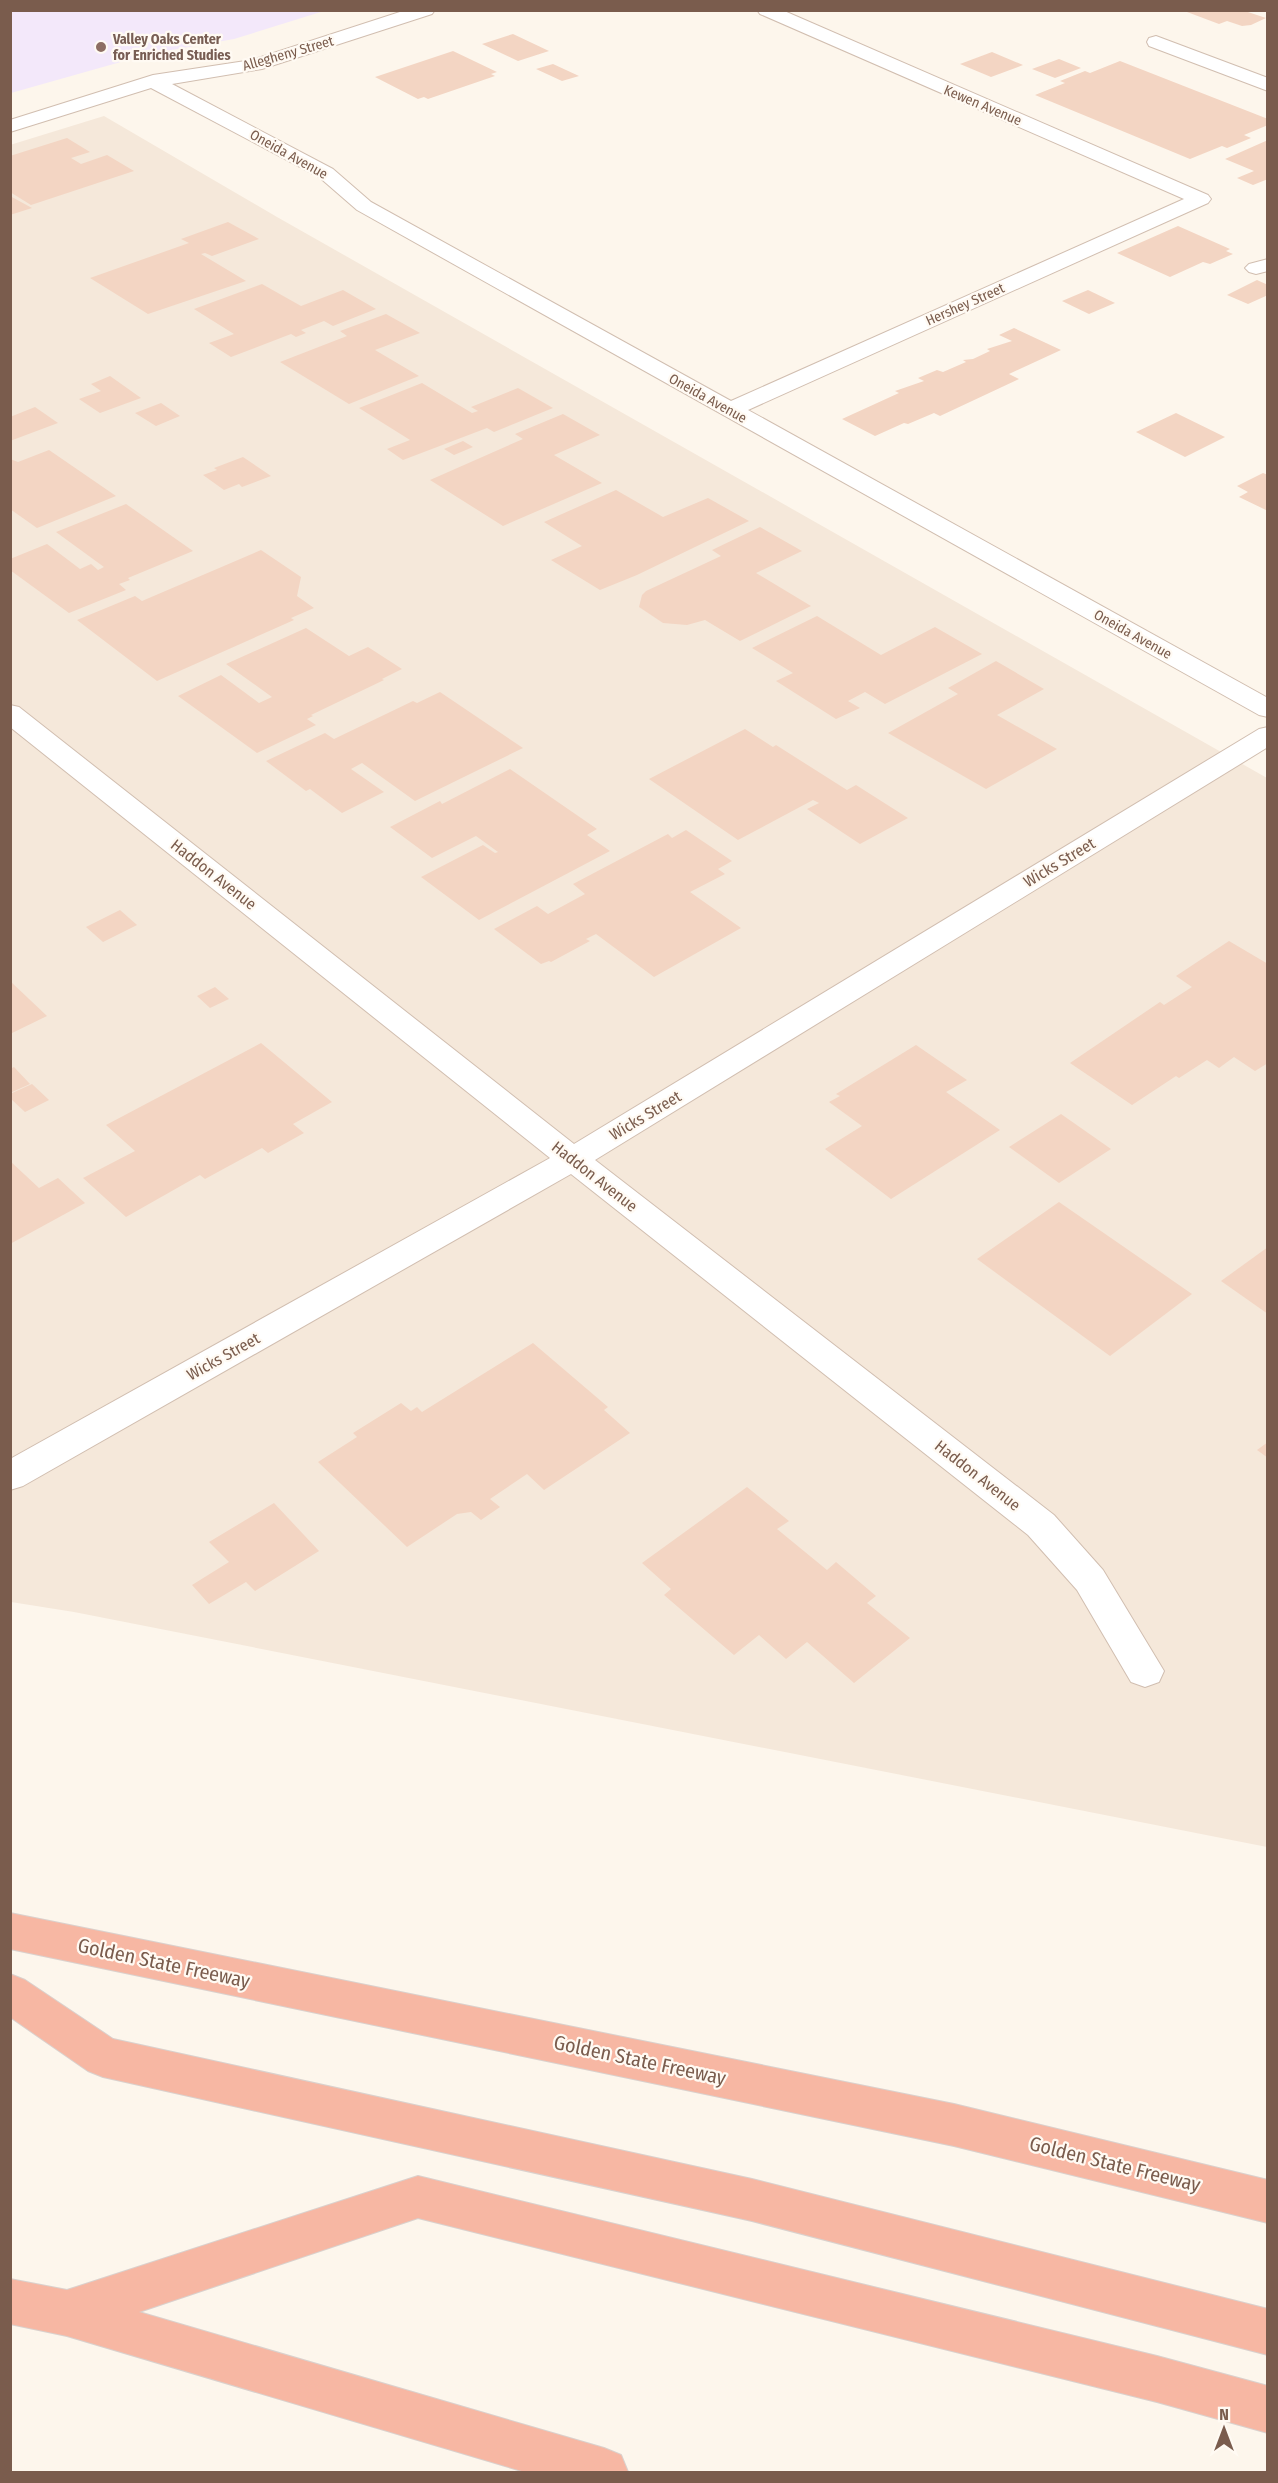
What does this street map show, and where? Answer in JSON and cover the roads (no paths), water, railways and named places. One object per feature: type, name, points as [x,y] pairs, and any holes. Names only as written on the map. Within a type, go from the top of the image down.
[{"type":"highway","name":"Golden State Freeway","points":[[10,1931],[954,2125],[1268,2202]]},
{"type":"highway","points":[[10,1993],[103,2057],[752,2200],[1268,2332]]},
{"type":"highway","points":[[67,2313],[418,2197],[1157,2379],[1268,2410]]},
{"type":"highway","points":[[10,2301],[67,2313],[604,2472]]},
{"type":"street","name":"Allegheny Street","points":[[10,126],[153,81],[255,65],[426,10]]},
{"type":"street","name":"Kewen Avenue","points":[[766,10],[1201,199]]},
{"type":"street","points":[[1156,42],[1268,85]]},
{"type":"street","name":"Oneida Avenue","points":[[153,81],[326,173],[364,206],[1268,709]]},
{"type":"street","name":"Hershey Street","points":[[729,410],[1201,199]]},
{"type":"street","name":"Haddon Avenue","points":[[10,713],[573,1159],[1041,1525],[1090,1580],[1145,1671]]},
{"type":"street","name":"Wicks Street","points":[[10,1476],[573,1159],[1268,735]]},
{"type":"place","name":"Valley Oaks Center for Enriched Studies","points":[[101,47]]}]
